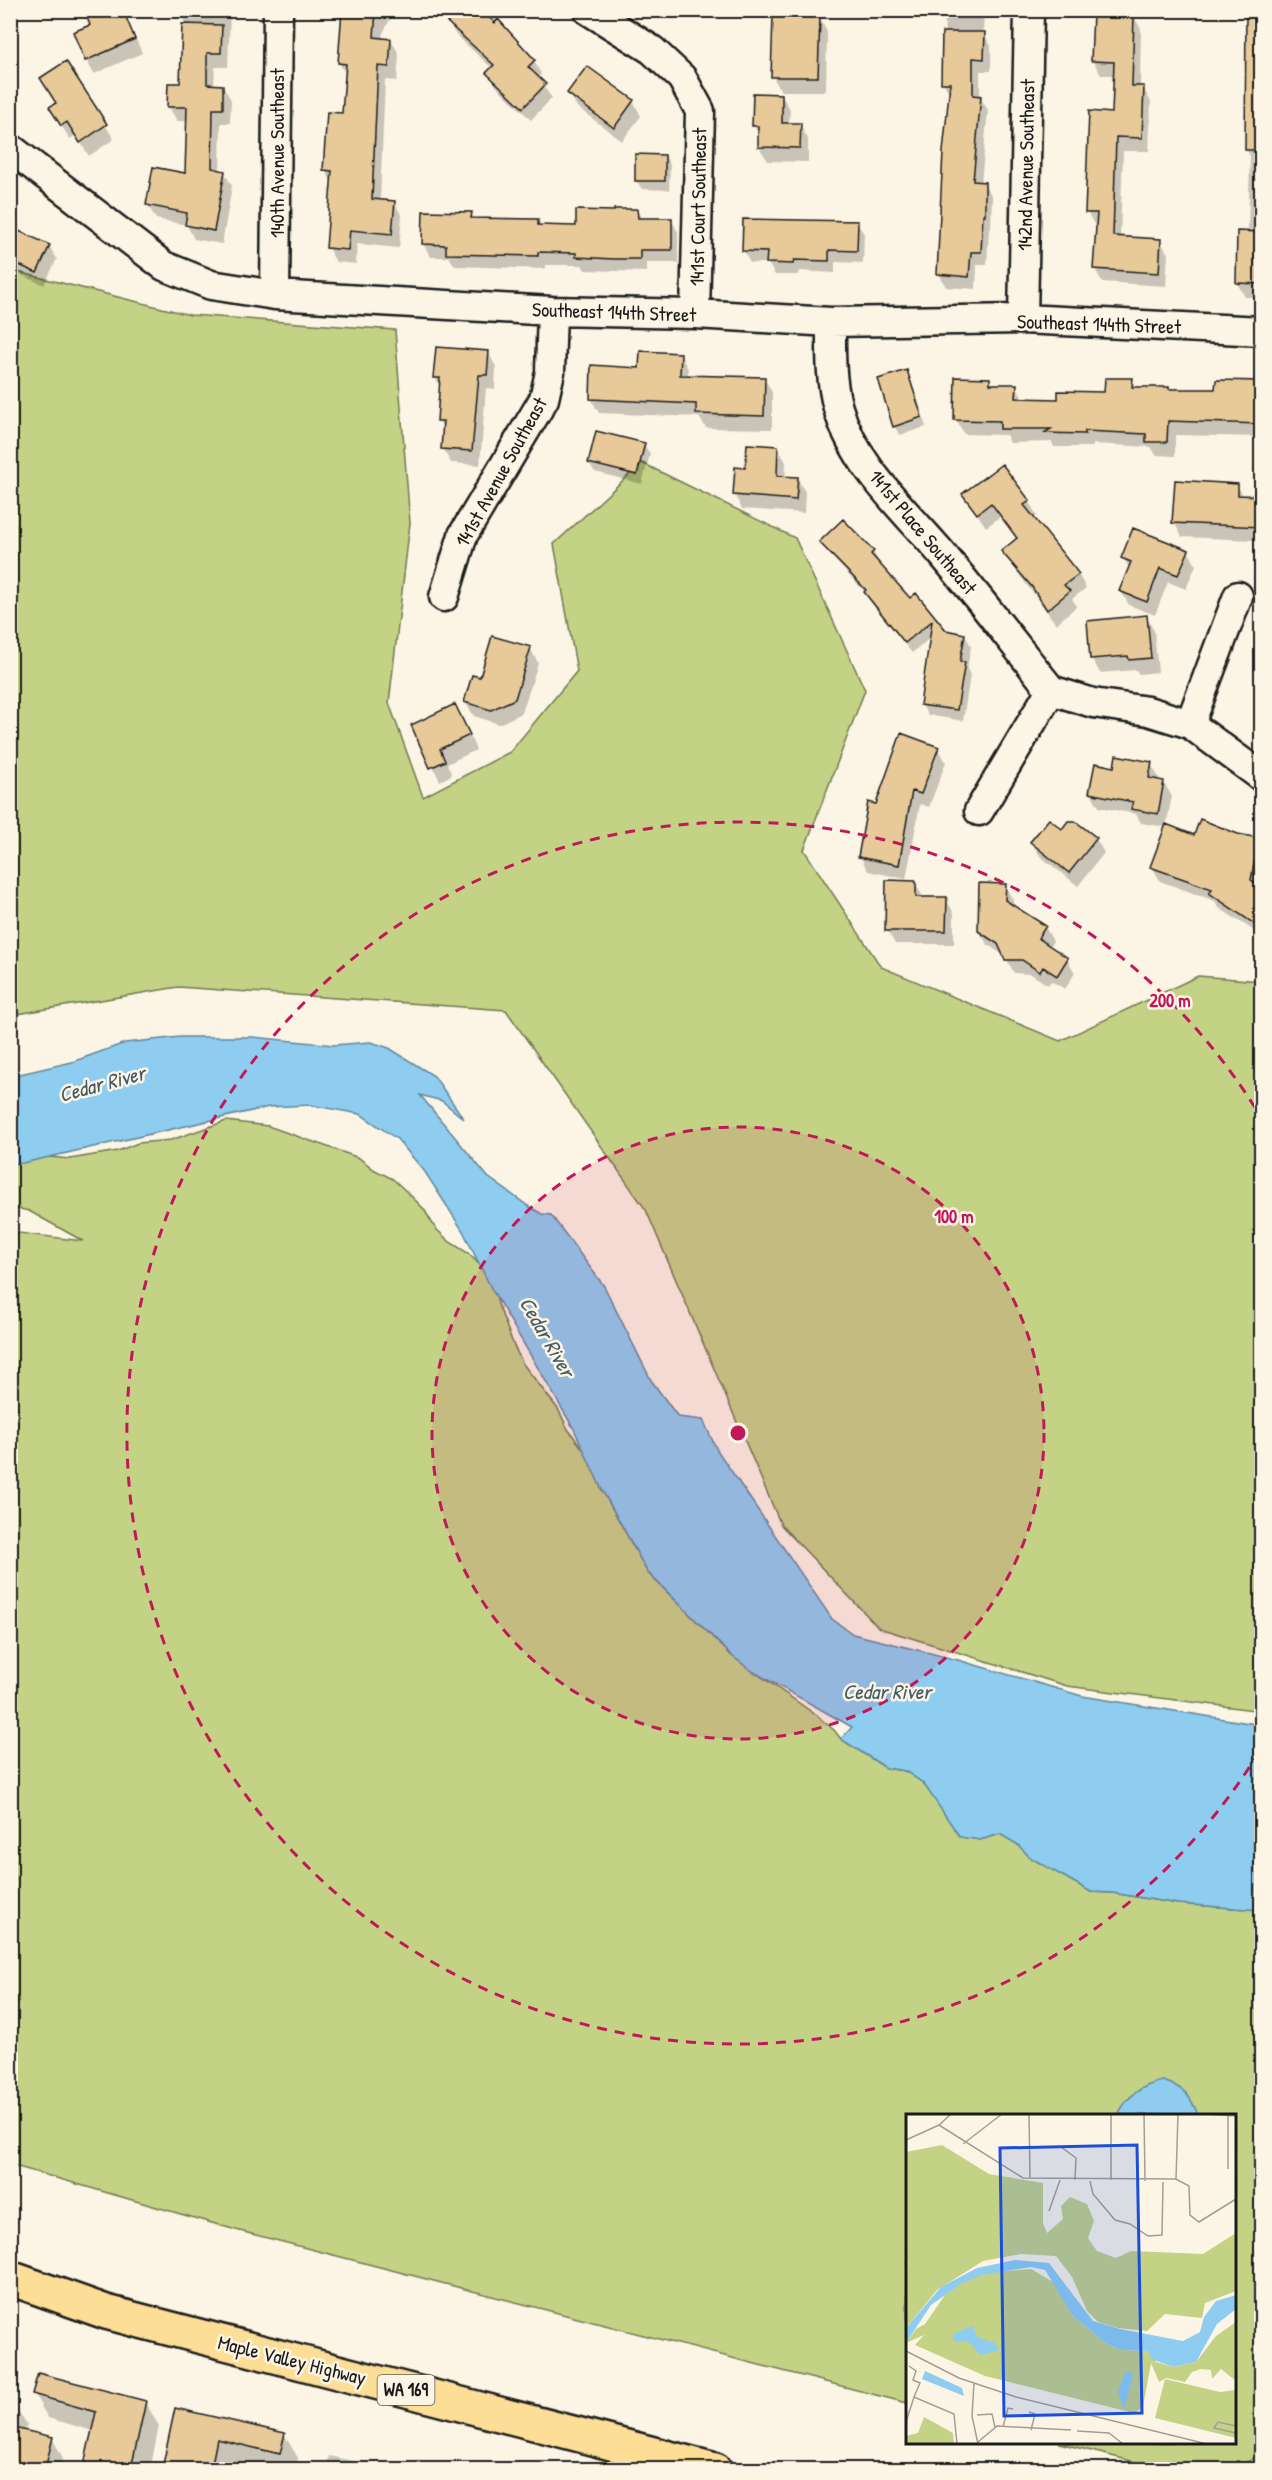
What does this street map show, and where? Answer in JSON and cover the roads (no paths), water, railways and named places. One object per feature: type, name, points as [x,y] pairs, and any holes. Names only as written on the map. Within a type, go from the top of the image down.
[{"type":"main road","name":"Maple Valley Highway","points":[[10,2278],[106,2312],[661,2463],[705,2468]]},
{"type":"street","name":"140th Avenue Southeast","points":[[276,294],[278,10]]},
{"type":"street","name":"141st Court Southeast","points":[[588,10],[652,50],[682,78],[700,111],[695,314]]},
{"type":"street","name":"142nd Avenue Southeast","points":[[1023,320],[1029,10]]},
{"type":"street","name":"Southeast 144th Street","points":[[10,148],[165,266],[211,285],[276,294],[552,311],[695,314],[831,322],[1023,320],[1262,331]]},
{"type":"street","name":"141st Avenue Southeast","points":[[444,597],[463,535],[544,399],[550,372],[552,311]]},
{"type":"street","name":"141st Place Southeast","points":[[831,322],[831,368],[838,409],[855,445],[887,493],[942,554],[1051,690]]},
{"type":"street","points":[[1190,724],[1238,596]]},
{"type":"street","points":[[979,811],[1051,690],[1094,703],[1148,711],[1190,724],[1262,777]]},
{"type":"water","name":"Cedar River","points":[[180,1037],[252,1037],[334,1045],[371,1042],[389,1048],[434,1076],[464,1119],[442,1101],[420,1095],[488,1177],[528,1206],[542,1214],[551,1215],[604,1286],[651,1380],[678,1417],[703,1420],[717,1450],[832,1619],[853,1634],[958,1660],[1082,1696],[1261,1725],[1261,1910],[1178,1904],[1113,1893],[1091,1892],[1031,1858],[1017,1844],[1000,1834],[980,1840],[960,1837],[923,1783],[905,1771],[886,1768],[841,1739],[852,1727],[752,1671],[732,1656],[648,1573],[601,1488],[574,1429],[491,1288],[463,1231],[425,1172],[397,1139],[360,1114],[310,1105],[269,1107],[11,1164],[11,1076],[72,1062],[125,1043]]},
{"type":"water","points":[[1163,2081],[1177,2086],[1186,2093],[1198,2114],[1119,2114],[1136,2092],[1148,2085]]}]
